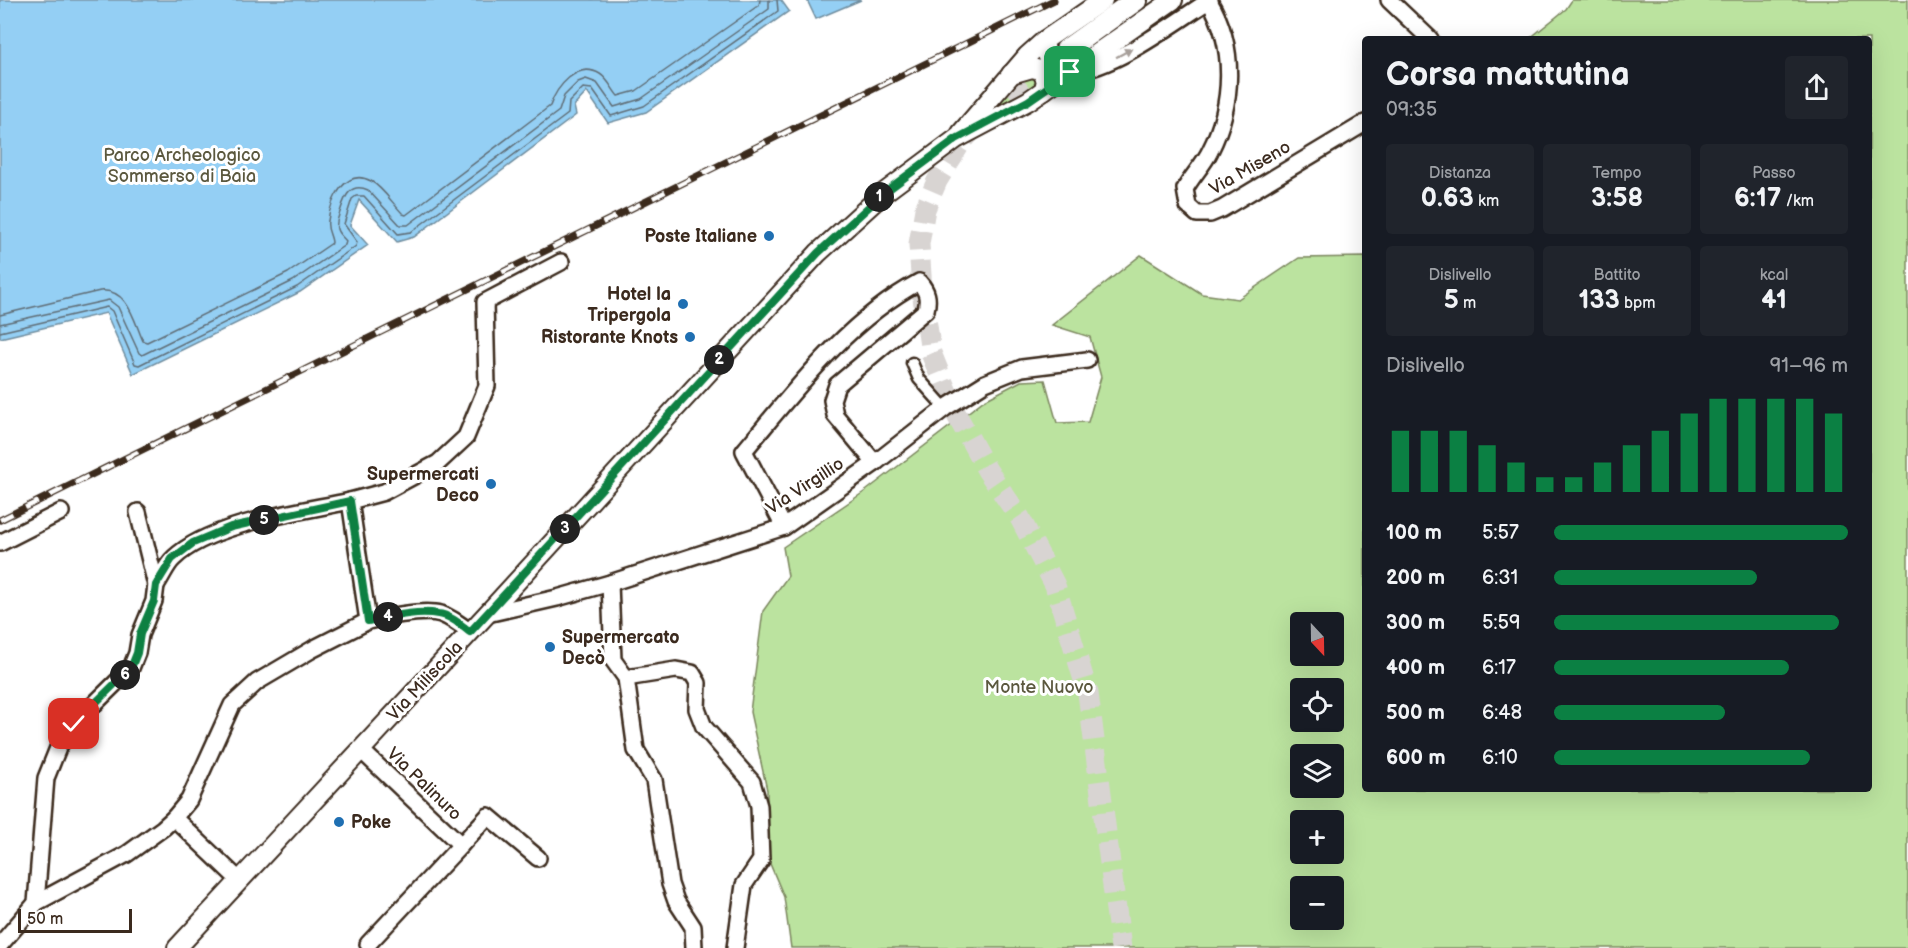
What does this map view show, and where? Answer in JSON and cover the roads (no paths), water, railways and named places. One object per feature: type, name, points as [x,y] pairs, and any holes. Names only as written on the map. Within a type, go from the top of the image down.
[{"type":"main road","points":[[1066,50],[1136,0]]},
{"type":"street","name":"Via Miliscola","points":[[956,139],[1011,74],[1045,40],[1104,0]]},
{"type":"street","name":"Via Miliscola","points":[[177,948],[818,253],[885,192],[956,139],[1044,90],[1173,0]]},
{"type":"street","points":[[1389,0],[1427,36]]},
{"type":"street","points":[[1045,40],[1045,52],[1050,62],[1070,72],[1093,67],[1126,52],[1209,1]]},
{"type":"street","name":"Via Miseno","points":[[1209,1],[1221,29],[1226,48],[1229,77],[1227,102],[1218,132],[1210,152],[1185,189],[1188,206],[1197,214],[1210,214],[1222,209],[1362,125]]},
{"type":"street","points":[[1011,74],[1032,69],[1040,70],[1046,79],[1044,90]]},
{"type":"street","points":[[156,585],[172,559],[193,543],[231,527],[384,492],[438,463],[466,437],[487,386],[485,302],[561,262]]},
{"type":"street","points":[[784,527],[744,451],[785,401],[844,339],[899,292],[919,282],[925,289],[928,301],[926,310],[837,385],[832,400],[835,415],[875,463]]},
{"type":"street","name":"Via Virgillio","points":[[487,614],[610,583],[784,527],[875,463],[945,408],[985,382],[1022,368],[1087,360]]},
{"type":"street","points":[[912,363],[919,379],[945,408]]},
{"type":"street","points":[[350,501],[368,621]]},
{"type":"street","points":[[0,543],[61,512]]},
{"type":"street","points":[[36,903],[46,778],[58,748],[74,724],[131,668],[137,653],[140,634],[154,601],[156,585],[138,512]]},
{"type":"street","points":[[610,583],[613,660],[626,678],[636,750],[654,780],[670,884],[676,902],[693,927],[694,948]]},
{"type":"street","points":[[0,945],[36,903],[127,854],[174,818],[189,800],[232,705],[257,682],[313,649],[368,621],[402,614],[439,614],[457,622],[470,632]]},
{"type":"street","points":[[626,678],[676,670],[692,673],[698,683],[697,709],[704,727],[752,782],[759,806],[761,860],[744,885],[735,948]]},
{"type":"street","name":"Via Palinuro","points":[[361,750],[461,845]]},
{"type":"street","name":"Via Palinuro","points":[[368,944],[488,816],[538,858]]},
{"type":"street","points":[[174,818],[240,881]]},
{"type":"water","name":"Parco Archeologico Sommerso di Baia","points":[[0,0],[781,0],[789,11],[646,112],[608,123],[587,92],[574,106],[576,115],[414,237],[397,242],[359,200],[350,225],[368,245],[300,292],[133,374],[106,313],[0,338]]},
{"type":"water","points":[[807,0],[861,0],[816,19]]},
{"type":"tunnel","points":[[1049,62],[987,114],[960,144],[937,181],[925,209],[919,244],[922,291],[931,353],[955,412],[987,470],[1020,518],[1055,585],[1088,693],[1121,948]]},
{"type":"railway","points":[[0,520],[1054,0]]},
{"type":"place","name":"Poste Italiane","points":[[769,236]]},
{"type":"place","name":"Hotel la Tripergola","points":[[683,304]]},
{"type":"place","name":"Ristorante Knots","points":[[690,337]]},
{"type":"place","name":"Supermercati Deco","points":[[491,484]]},
{"type":"place","name":"Supermercato Decò","points":[[550,647]]},
{"type":"place","name":"Poke","points":[[339,822]]},
{"type":"park label","name":"Monte Nuovo","points":[[1039,687]]}]
